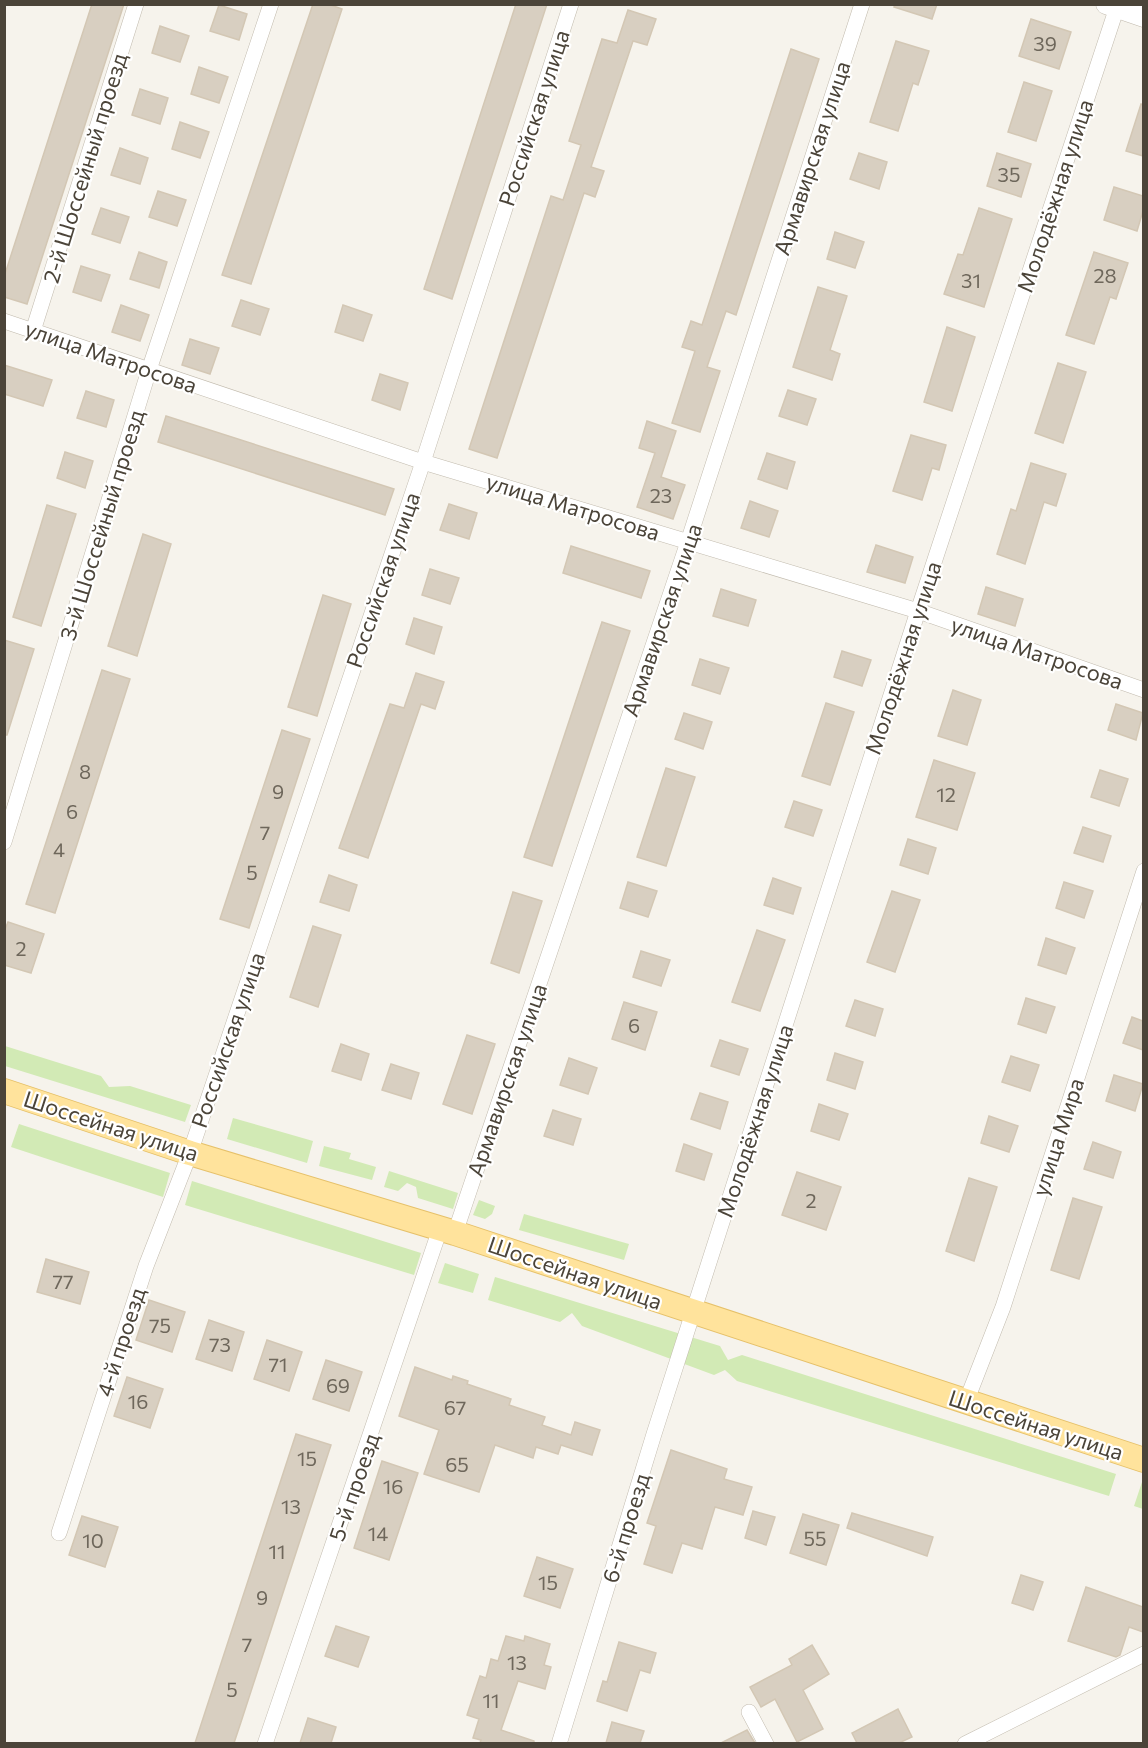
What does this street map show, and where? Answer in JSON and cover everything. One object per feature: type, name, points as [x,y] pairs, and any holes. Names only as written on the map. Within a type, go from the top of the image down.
[{"type":"main road","name":"Шоссейная улица","points":[[4,1091],[190,1153],[448,1231],[1143,1460]]},
{"type":"street","name":"2-й Шоссейный проезд","points":[[33,331],[136,4]]},
{"type":"street","name":"3-й Шоссейный проезд","points":[[4,842],[149,370],[272,4]]},
{"type":"street","name":"Российская улица","points":[[190,1153],[423,462],[571,4]]},
{"type":"street","name":"Армавирская улица","points":[[448,1231],[688,542],[862,4]]},
{"type":"street","points":[[1114,6],[1143,17]]},
{"type":"street","name":"Молодёжная улица","points":[[694,1313],[1114,6]]},
{"type":"street","name":"улица Матросова","points":[[4,321],[423,462],[918,611],[1143,690]]},
{"type":"street","name":"улица Мира","points":[[966,1402],[1003,1307],[1143,871]]},
{"type":"street","name":"4-й проезд","points":[[59,1533],[146,1266],[190,1153]]},
{"type":"street","name":"5-й проезд","points":[[265,1743],[448,1231]]},
{"type":"street","name":"6-й проезд","points":[[559,1743],[694,1313]]},
{"type":"street","points":[[965,1743],[1143,1654]]},
{"type":"street","points":[[749,1712],[766,1743]]},
{"type":"green space","points":[[5,1046],[101,1076],[109,1087],[130,1086],[191,1105],[185,1122],[5,1066]]},
{"type":"green space","points":[[233,1118],[313,1141],[307,1163],[227,1139]]},
{"type":"green space","points":[[19,1124],[170,1173],[163,1197],[11,1147]]},
{"type":"green space","points":[[324,1146],[351,1153],[349,1159],[376,1167],[372,1180],[319,1166]]},
{"type":"green space","points":[[389,1171],[458,1193],[453,1209],[418,1198],[416,1187],[407,1183],[398,1191],[384,1187]]},
{"type":"green space","points":[[192,1181],[421,1253],[414,1275],[185,1205]]},
{"type":"green space","points":[[479,1200],[495,1206],[492,1214],[485,1219],[473,1215]]},
{"type":"green space","points":[[524,1214],[629,1244],[624,1260],[519,1230]]},
{"type":"green space","points":[[445,1263],[479,1274],[473,1293],[438,1283]]},
{"type":"green space","points":[[495,1277],[720,1346],[728,1360],[742,1355],[1116,1474],[1109,1496],[737,1381],[725,1370],[714,1375],[582,1326],[572,1313],[560,1322],[488,1300]]},
{"type":"green space","points":[[1143,1483],[1143,1509],[1134,1506]]},
{"type":"building","points":[[92,4],[124,4],[27,304],[4,297],[4,277]]},
{"type":"building","points":[[313,4],[328,4],[342,9],[251,284],[222,275]]},
{"type":"building","points":[[516,4],[547,4],[452,299],[424,289]]},
{"type":"building","points":[[895,4],[937,4],[932,19],[894,7]]},
{"type":"building","points":[[219,5],[247,14],[239,40],[210,31]]},
{"type":"building","points":[[628,10],[656,19],[647,45],[633,41],[591,167],[604,171],[595,197],[584,193],[497,458],[469,449],[551,196],[563,200],[581,145],[569,141],[602,39],[617,43]]},
{"type":"building","points":[[1031,19],[1071,32],[1059,69],[1019,56]]},
{"type":"building","points":[[160,26],[189,36],[180,62],[152,53]]},
{"type":"building","points":[[896,41],[929,51],[918,85],[913,83],[898,131],[870,122]]},
{"type":"building","points":[[791,49],[819,59],[736,315],[726,311],[707,367],[720,371],[700,432],[672,423],[695,351],[682,347],[691,321],[702,325]]},
{"type":"building","points":[[199,67],[228,77],[219,103],[191,94]]},
{"type":"building","points":[[1024,82],[1052,91],[1036,141],[1008,132]]},
{"type":"building","points":[[140,89],[168,98],[160,124],[132,115]]},
{"type":"building","points":[[1141,104],[1143,105],[1143,156],[1126,151]]},
{"type":"building","points":[[180,122],[209,132],[200,158],[172,149]]},
{"type":"building","points":[[120,148],[148,158],[140,184],[111,175]]},
{"type":"building","points":[[859,153],[887,162],[879,189],[850,179]]},
{"type":"building","points":[[997,153],[1031,164],[1021,197],[987,186]]},
{"type":"building","points":[[1114,187],[1143,196],[1143,211],[1137,231],[1104,220]]},
{"type":"building","points":[[158,191],[186,200],[177,226],[149,217]]},
{"type":"building","points":[[101,208],[129,217],[120,243],[92,234]]},
{"type":"building","points":[[979,208],[1012,219],[984,307],[944,294],[958,254],[963,255]]},
{"type":"building","points":[[835,232],[864,242],[855,268],[827,259]]},
{"type":"building","points":[[139,252],[167,262],[159,288],[130,279]]},
{"type":"building","points":[[1094,252],[1128,263],[1116,299],[1110,297],[1094,344],[1066,335]]},
{"type":"building","points":[[81,266],[110,275],[101,301],[73,292]]},
{"type":"building","points":[[818,287],[847,296],[830,350],[840,354],[832,380],[793,367]]},
{"type":"building","points":[[241,300],[269,309],[260,335],[232,326]]},
{"type":"building","points":[[121,305],[149,315],[140,341],[112,332]]},
{"type":"building","points":[[343,305],[372,315],[363,341],[335,332]]},
{"type":"building","points":[[947,327],[975,337],[952,411],[924,402]]},
{"type":"building","points":[[190,339],[219,348],[210,374],[182,365]]},
{"type":"building","points":[[1058,363],[1086,372],[1063,443],[1035,433]]},
{"type":"building","points":[[4,365],[52,380],[43,406],[4,394]]},
{"type":"building","points":[[380,374],[408,383],[400,410],[372,400]]},
{"type":"building","points":[[788,390],[816,399],[807,425],[779,416]]},
{"type":"building","points":[[86,391],[114,400],[106,427],[77,418]]},
{"type":"building","points":[[166,416],[394,489],[385,515],[158,442]]},
{"type":"building","points":[[647,421],[676,431],[661,477],[685,485],[673,519],[637,507],[655,453],[639,448]]},
{"type":"building","points":[[911,435],[946,445],[939,470],[932,468],[922,500],[893,491]]},
{"type":"building","points":[[65,452],[93,461],[85,488],[57,478]]},
{"type":"building","points":[[767,453],[795,462],[787,489],[758,479]]},
{"type":"building","points":[[1031,463],[1066,474],[1056,506],[1044,502],[1025,564],[997,554],[1011,509],[1016,511]]},
{"type":"building","points":[[750,501],[778,511],[769,537],[741,528]]},
{"type":"building","points":[[449,504],[477,513],[469,539],[440,530]]},
{"type":"building","points":[[47,505],[76,514],[41,626],[13,617]]},
{"type":"building","points":[[143,534],[171,544],[137,656],[108,646]]},
{"type":"building","points":[[876,545],[913,557],[905,583],[867,572]]},
{"type":"building","points":[[571,546],[650,571],[641,598],[563,573]]},
{"type":"building","points":[[430,569],[459,578],[450,604],[422,595]]},
{"type":"building","points":[[986,587],[1023,599],[1015,626],[978,614]]},
{"type":"building","points":[[721,589],[756,600],[748,626],[713,616]]},
{"type":"building","points":[[323,595],[351,604],[317,716],[288,707]]},
{"type":"building","points":[[414,618],[442,627],[434,654],[406,644]]},
{"type":"building","points":[[602,622],[630,631],[552,866],[524,857]]},
{"type":"building","points":[[4,640],[34,649],[7,735],[4,735]]},
{"type":"building","points":[[842,651],[871,660],[862,686],[834,677]]},
{"type":"building","points":[[700,659],[729,668],[720,694],[692,685]]},
{"type":"building","points":[[102,670],[130,679],[55,913],[26,904]]},
{"type":"building","points":[[416,673],[444,682],[435,709],[421,704],[368,858],[339,848],[390,704],[404,708]]},
{"type":"building","points":[[953,690],[981,700],[967,745],[938,736]]},
{"type":"building","points":[[826,703],[854,712],[830,785],[802,776]]},
{"type":"building","points":[[1116,704],[1143,713],[1136,740],[1108,730]]},
{"type":"building","points":[[684,713],[712,722],[703,749],[675,739]]},
{"type":"building","points":[[282,730],[310,739],[249,928],[220,919]]},
{"type":"building","points":[[934,760],[975,773],[957,830],[916,817]]},
{"type":"building","points":[[666,768],[695,777],[666,866],[637,857]]},
{"type":"building","points":[[1100,770],[1128,779],[1119,806],[1091,797]]},
{"type":"building","points":[[794,801],[822,810],[813,836],[785,827]]},
{"type":"building","points":[[1083,827],[1111,836],[1103,862],[1074,853]]},
{"type":"building","points":[[908,839],[936,848],[928,874],[900,865]]},
{"type":"building","points":[[329,875],[357,885],[349,911],[320,902]]},
{"type":"building","points":[[773,878],[801,888],[793,914],[764,905]]},
{"type":"building","points":[[628,882],[657,891],[648,917],[620,908]]},
{"type":"building","points":[[1064,882],[1093,891],[1084,918],[1056,908]]},
{"type":"building","points":[[892,891],[920,900],[895,972],[867,962]]},
{"type":"building","points":[[513,892],[542,901],[519,973],[491,963]]},
{"type":"building","points":[[8,922],[44,934],[31,973],[4,965],[4,932]]},
{"type":"building","points":[[313,926],[341,935],[318,1007],[290,997]]},
{"type":"building","points":[[757,930],[785,940],[760,1011],[732,1002]]},
{"type":"building","points":[[1046,938],[1075,948],[1066,974],[1038,965]]},
{"type":"building","points":[[641,951],[670,960],[661,986],[633,977]]},
{"type":"building","points":[[1026,998],[1055,1007],[1046,1033],[1018,1024]]},
{"type":"building","points":[[855,1000],[883,1009],[875,1036],[846,1026]]},
{"type":"building","points":[[624,1002],[657,1012],[645,1050],[612,1039]]},
{"type":"building","points":[[1132,1017],[1143,1021],[1143,1050],[1123,1043]]},
{"type":"building","points":[[467,1035],[495,1044],[472,1114],[443,1104]]},
{"type":"building","points":[[720,1040],[748,1049],[739,1075],[711,1066]]},
{"type":"building","points":[[341,1044],[369,1054],[361,1080],[332,1071]]},
{"type":"building","points":[[835,1053],[863,1062],[855,1089],[827,1080]]},
{"type":"building","points":[[1011,1056],[1039,1065],[1030,1091],[1002,1082]]},
{"type":"building","points":[[569,1058],[597,1068],[588,1094],[560,1085]]},
{"type":"building","points":[[391,1064],[419,1073],[411,1099],[382,1090]]},
{"type":"building","points":[[1114,1075],[1143,1084],[1135,1111],[1106,1101]]},
{"type":"building","points":[[700,1093],[728,1102],[720,1129],[691,1119]]},
{"type":"building","points":[[819,1104],[848,1114],[839,1140],[811,1131]]},
{"type":"building","points":[[553,1110],[581,1119],[573,1145],[544,1136]]},
{"type":"building","points":[[989,1116],[1018,1126],[1009,1152],[981,1143]]},
{"type":"building","points":[[1093,1142],[1121,1152],[1113,1178],[1084,1169]]},
{"type":"building","points":[[684,1144],[712,1154],[704,1180],[676,1171]]},
{"type":"building","points":[[797,1172],[841,1187],[826,1230],[782,1215]]},
{"type":"building","points":[[969,1178],[997,1187],[974,1261],[946,1251]]},
{"type":"building","points":[[1073,1198],[1102,1207],[1079,1279],[1051,1270]]},
{"type":"building","points":[[46,1259],[89,1272],[80,1304],[37,1292]]},
{"type":"building","points":[[149,1300],[185,1312],[172,1352],[136,1340]]},
{"type":"building","points":[[209,1320],[244,1332],[232,1371],[196,1359]]},
{"type":"building","points":[[267,1340],[302,1352],[289,1391],[254,1379]]},
{"type":"building","points":[[326,1360],[362,1372],[349,1411],[313,1399]]},
{"type":"building","points":[[415,1367],[452,1380],[453,1376],[468,1381],[467,1384],[511,1399],[509,1405],[545,1417],[542,1425],[571,1435],[575,1422],[600,1430],[592,1455],[561,1445],[558,1454],[536,1447],[533,1458],[495,1445],[479,1492],[424,1474],[439,1430],[399,1416]]},
{"type":"building","points":[[127,1377],[163,1389],[150,1428],[114,1416]]},
{"type":"building","points":[[296,1434],[331,1445],[241,1722],[234,1743],[195,1743]]},
{"type":"building","points":[[671,1450],[727,1469],[724,1479],[752,1487],[743,1515],[715,1507],[702,1549],[682,1543],[672,1573],[644,1564],[656,1526],[647,1523]]},
{"type":"building","points":[[382,1461],[418,1473],[389,1560],[354,1548]]},
{"type":"building","points":[[753,1511],[775,1517],[766,1545],[745,1538]]},
{"type":"building","points":[[852,1513],[933,1537],[927,1556],[847,1528]]},
{"type":"building","points":[[803,1514],[839,1525],[826,1565],[790,1553]]},
{"type":"building","points":[[82,1516],[118,1527],[105,1567],[69,1555]]},
{"type":"building","points":[[537,1557],[573,1569],[560,1608],[524,1596]]},
{"type":"building","points":[[1021,1575],[1043,1582],[1033,1610],[1012,1603]]},
{"type":"building","points":[[1086,1587],[1143,1607],[1143,1632],[1129,1627],[1120,1655],[1116,1657],[1068,1641]]},
{"type":"building","points":[[336,1626],[369,1637],[358,1667],[325,1656]]},
{"type":"building","points":[[506,1636],[524,1641],[525,1636],[550,1644],[544,1665],[551,1667],[545,1689],[518,1681],[501,1730],[534,1741],[534,1743],[480,1743],[481,1740],[473,1738],[479,1719],[467,1715],[480,1676],[486,1678],[491,1659],[498,1661]]},
{"type":"building","points":[[619,1642],[656,1653],[650,1673],[640,1670],[627,1711],[597,1701],[603,1681],[607,1682]]},
{"type":"building","points":[[812,1645],[829,1674],[803,1690],[823,1729],[797,1742],[775,1699],[761,1707],[750,1687],[792,1665],[789,1659]]},
{"type":"building","points":[[898,1709],[912,1737],[899,1743],[857,1743],[852,1733]]},
{"type":"building","points":[[308,1718],[336,1727],[331,1743],[300,1743]]},
{"type":"building","points":[[612,1722],[644,1731],[640,1743],[606,1743]]},
{"type":"building","points":[[747,1730],[755,1743],[721,1743]]}]
